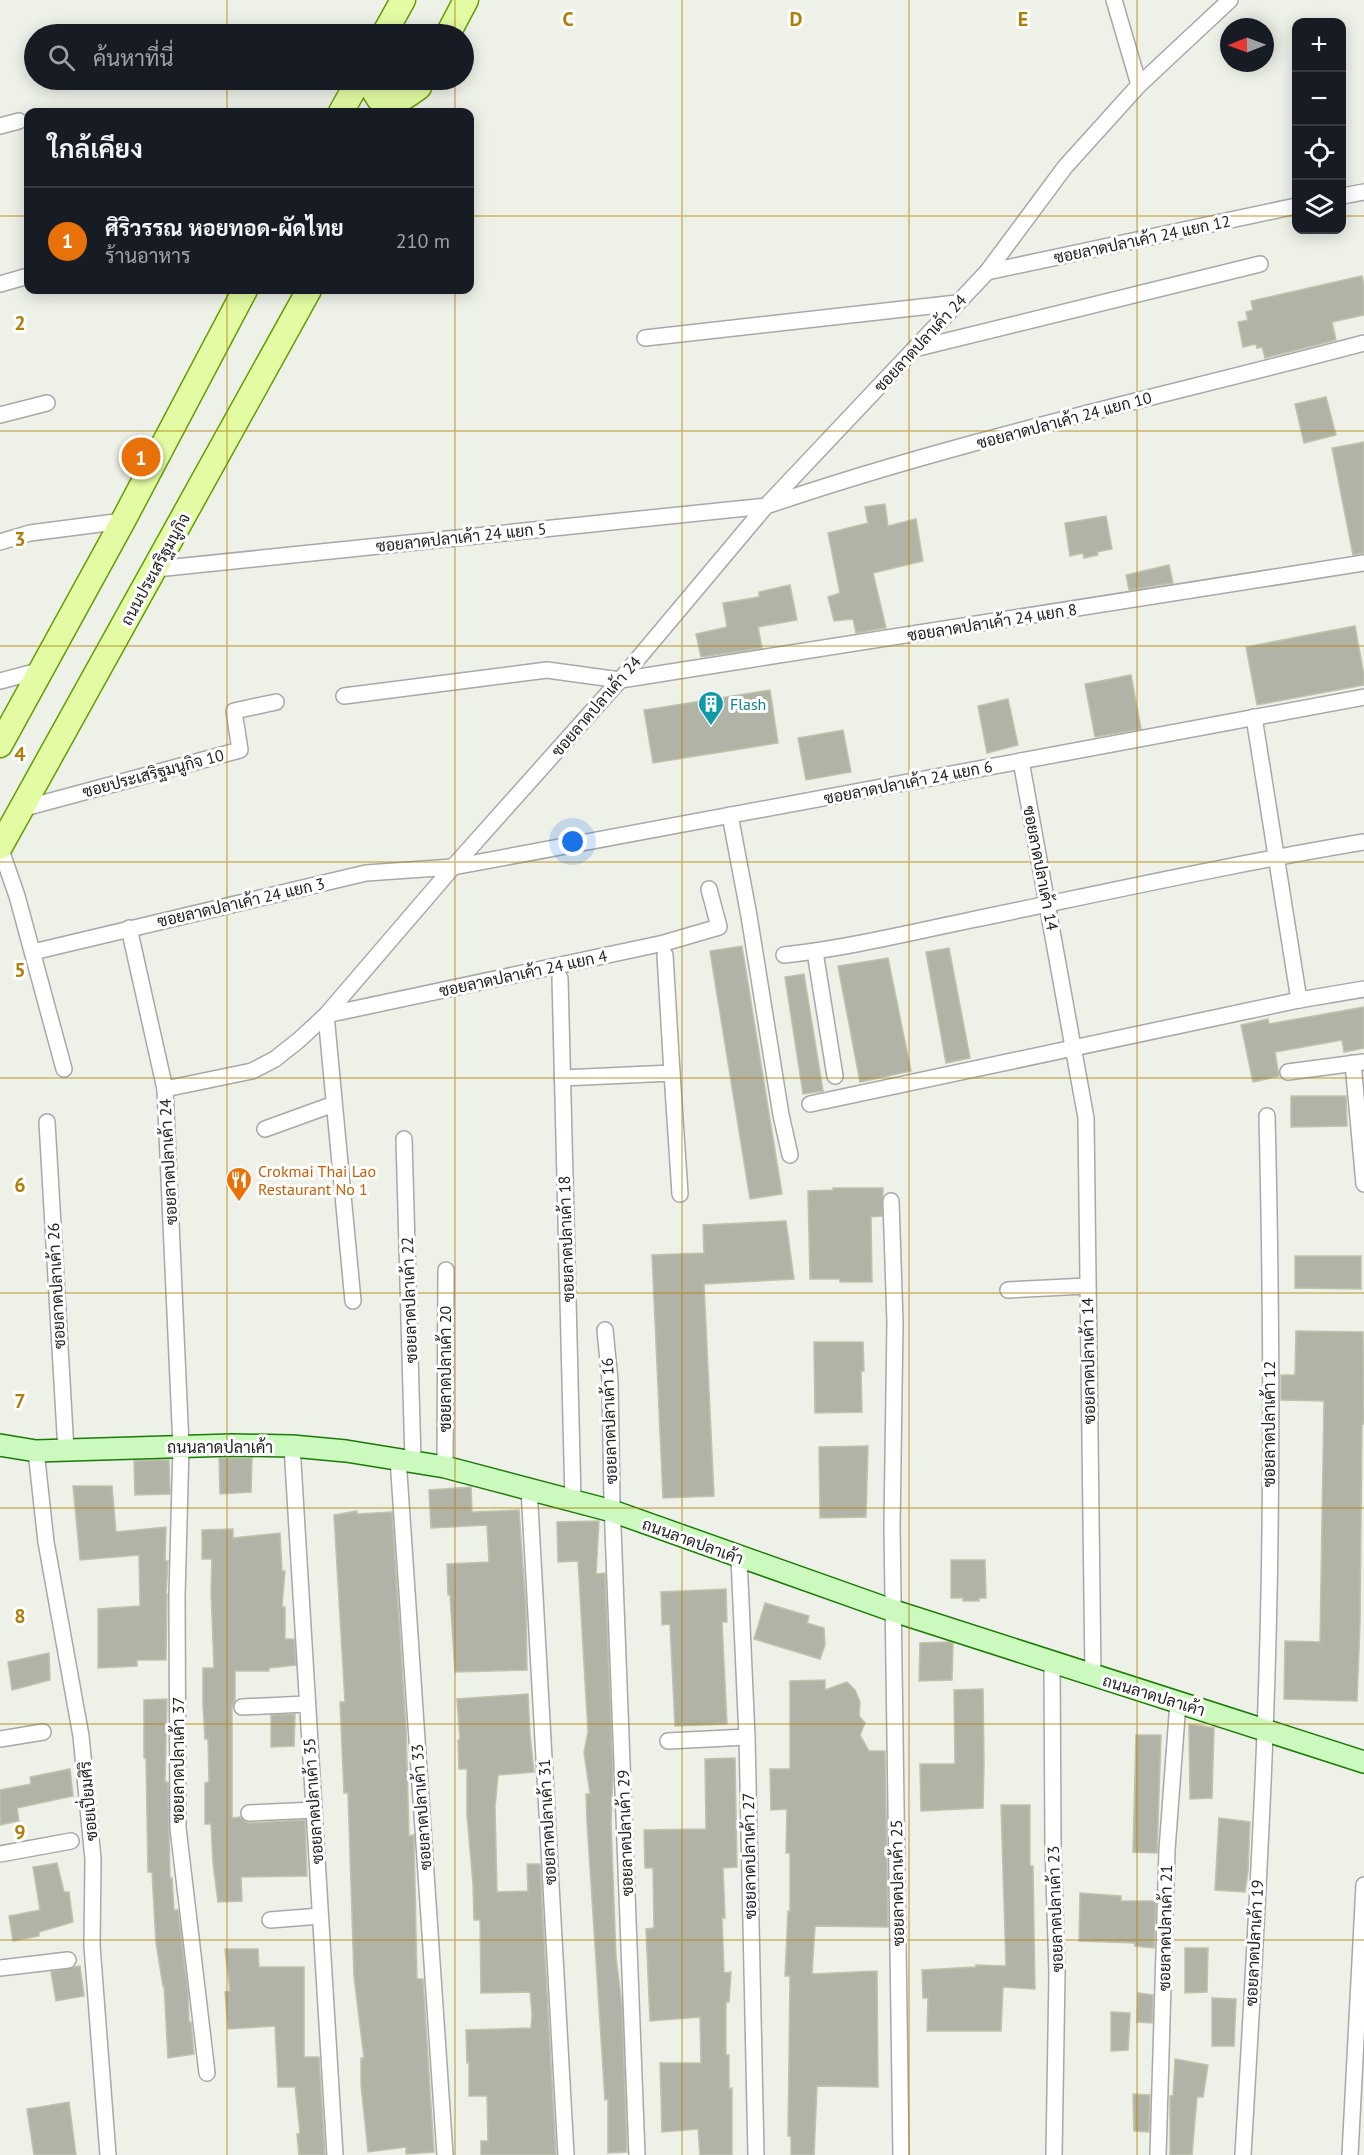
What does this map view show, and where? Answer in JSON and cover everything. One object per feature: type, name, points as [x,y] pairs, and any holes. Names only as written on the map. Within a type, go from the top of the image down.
[{"type":"main road","points":[[390,24],[403,0]]},
{"type":"main road","points":[[453,24],[466,0]]},
{"type":"main road","points":[[343,108],[353,90]]},
{"type":"main road","points":[[373,90],[379,99],[390,102],[403,99],[413,90]]},
{"type":"main road","points":[[407,108],[417,90]]},
{"type":"main road","points":[[0,745],[123,521],[243,294]]},
{"type":"main road","name":"ถนนประเสริฐมนูกิจ","points":[[0,847],[307,294]]},
{"type":"main road","name":"ถนนลาดปลาเค้า","points":[[0,1445],[36,1451],[181,1446],[292,1446],[445,1467],[612,1511],[739,1558],[894,1611],[1364,1762]]},
{"type":"street","points":[[1114,0],[1139,85]]},
{"type":"street","name":"ซอยลาดปลาเค้า 24","points":[[181,1446],[165,1089],[252,1071],[275,1059],[326,1015],[453,867],[620,680],[766,506],[987,272],[1065,167],[1139,85],[1230,0]]},
{"type":"street","points":[[0,126],[19,121]]},
{"type":"street","points":[[1346,195],[1364,192]]},
{"type":"street","name":"ซอยลาดปลาเค้า 24 แยก 12","points":[[987,272],[1292,207]]},
{"type":"street","points":[[914,349],[1260,264]]},
{"type":"street","points":[[0,284],[24,277]]},
{"type":"street","points":[[645,338],[957,303]]},
{"type":"street","name":"ซอยลาดปลาเค้า 24 แยก 10","points":[[766,506],[838,481],[1030,428],[1364,343]]},
{"type":"street","points":[[0,415],[47,403]]},
{"type":"street","name":"ซอยลาดปลาเค้า 24 แยก 5","points":[[156,569],[766,506]]},
{"type":"street","points":[[0,542],[30,533],[123,521]]},
{"type":"street","name":"ซอยลาดปลาเค้า 24 แยก 8","points":[[620,680],[1364,562]]},
{"type":"street","points":[[0,681],[42,670]]},
{"type":"street","points":[[344,696],[547,670],[620,680]]},
{"type":"street","name":"ซอยลาดปลาเค้า 24 แยก 6","points":[[453,867],[1364,697]]},
{"type":"street","name":"ซอยประเสริฐมนูกิจ 10","points":[[21,809],[240,750],[234,711],[276,702]]},
{"type":"street","points":[[1254,717],[1299,1000]]},
{"type":"street","name":"ซอยลาดปลาเค้า 14","points":[[1021,761],[1086,1118],[1093,1676]]},
{"type":"street","points":[[730,815],[749,916],[781,1115],[790,1155]]},
{"type":"street","points":[[784,956],[815,952],[1276,856],[1364,842]]},
{"type":"street","points":[[0,847],[33,952],[64,1069]]},
{"type":"street","name":"ซอยลาดปลาเค้า 24 แยก 3","points":[[33,952],[366,873],[453,867]]},
{"type":"street","name":"ซอยลาดปลาเค้า 24 แยก 4","points":[[326,1015],[664,943],[719,927],[709,890]]},
{"type":"street","points":[[129,928],[165,1089]]},
{"type":"street","points":[[815,952],[835,1076]]},
{"type":"street","points":[[665,955],[680,1194]]},
{"type":"street","name":"ซอยลาดปลาเค้า 18","points":[[560,978],[573,1500]]},
{"type":"street","points":[[810,1104],[1299,1000],[1364,989]]},
{"type":"street","points":[[326,1015],[353,1301]]},
{"type":"street","points":[[1288,1072],[1359,1063],[1364,1184]]},
{"type":"street","points":[[562,1078],[672,1073]]},
{"type":"street","points":[[265,1130],[334,1104]]},
{"type":"street","name":"ซอยลาดปลาเค้า 12","points":[[1265,1731],[1270,1247],[1267,1116]]},
{"type":"street","name":"ซอยลาดปลาเค้า 26","points":[[47,1122],[66,1451]]},
{"type":"street","name":"ซอยลาดปลาเค้า 22","points":[[404,1139],[405,1460]]},
{"type":"street","name":"ซอยลาดปลาเค้า 25","points":[[891,1201],[895,1322],[892,1504],[901,2155]]},
{"type":"street","name":"ซอยลาดปลาเค้า 20","points":[[445,1467],[446,1270]]},
{"type":"street","points":[[1008,1290],[1087,1286]]},
{"type":"street","name":"ซอยลาดปลาเค้า 16","points":[[605,1330],[610,1381],[612,1511]]},
{"type":"street","name":"ซอยลาดปลาเค้า 37","points":[[181,1446],[177,1596],[178,1828],[207,2073]]},
{"type":"street","name":"ซอยลาดปลาเค้า 35","points":[[292,1446],[336,2155]]},
{"type":"street","name":"ซอยเปี่ยมศิริ","points":[[36,1451],[46,1542],[81,1736],[93,1858],[92,1946],[108,2155]]},
{"type":"street","name":"ซอยลาดปลาเค้า 33","points":[[405,1460],[445,2155]]},
{"type":"street","name":"ซอยลาดปลาเค้า 31","points":[[529,1488],[566,2155]]},
{"type":"street","name":"ซอยลาดปลาเค้า 29","points":[[612,1511],[637,2155]]},
{"type":"street","name":"ซอยลาดปลาเค้า 27","points":[[739,1558],[747,1737],[756,2155]]},
{"type":"street","name":"ซอยลาดปลาเค้า 23","points":[[1052,1662],[1053,1846],[1057,1972],[1054,2155]]},
{"type":"street","name":"ซอยลาดปลาเค้า 21","points":[[1158,2155],[1167,1850],[1178,1702]]},
{"type":"street","points":[[243,1707],[307,1704]]},
{"type":"street","name":"ซอยลาดปลาเค้า 19","points":[[1243,2155],[1265,1731]]},
{"type":"street","points":[[0,1738],[43,1732]]},
{"type":"street","points":[[668,1741],[747,1737]]},
{"type":"street","points":[[249,1813],[314,1810]]},
{"type":"street","points":[[0,1854],[71,1841]]},
{"type":"street","points":[[1350,2155],[1364,1885]]},
{"type":"street","points":[[270,1920],[320,1916]]},
{"type":"street","points":[[0,1968],[68,1960]]},
{"type":"building","points":[[1362,276],[1364,315],[1332,322],[1336,340],[1265,358],[1262,347],[1257,348],[1256,344],[1243,347],[1238,322],[1248,320],[1246,312],[1253,310],[1251,301]]},
{"type":"building","points":[[1326,397],[1336,435],[1304,443],[1295,404]]},
{"type":"building","points":[[1364,442],[1364,553],[1353,555],[1332,448]]},
{"type":"building","points":[[885,504],[888,526],[916,519],[923,561],[873,573],[886,628],[856,633],[853,619],[834,621],[828,597],[840,593],[828,533],[868,523],[865,507]]},
{"type":"building","points":[[1106,516],[1112,549],[1084,558],[1083,553],[1070,556],[1065,523]]},
{"type":"building","points":[[1169,565],[1173,583],[1129,590],[1126,575]]},
{"type":"building","points":[[790,585],[797,620],[758,627],[762,648],[701,657],[696,634],[727,627],[723,603],[759,597],[759,592]]},
{"type":"building","points":[[1355,626],[1364,685],[1257,705],[1246,647]]},
{"type":"building","points":[[1131,675],[1141,729],[1095,737],[1085,684]]},
{"type":"building","name":"Flash","points":[[770,690],[778,743],[653,763],[644,710]]},
{"type":"building","points":[[1008,699],[1018,745],[987,753],[978,706]]},
{"type":"building","points":[[843,730],[851,772],[806,780],[798,738]]},
{"type":"building","points":[[742,946],[782,1194],[750,1199],[710,951]]},
{"type":"building","points":[[949,948],[970,1058],[946,1063],[926,952]]},
{"type":"building","points":[[888,958],[911,1071],[860,1082],[838,966]]},
{"type":"building","points":[[804,974],[823,1091],[803,1094],[785,977]]},
{"type":"building","points":[[1364,1007],[1364,1048],[1344,1052],[1342,1040],[1275,1052],[1279,1076],[1253,1082],[1241,1025],[1268,1019],[1269,1024]]},
{"type":"building","points":[[1291,1096],[1346,1096],[1347,1126],[1291,1127]]},
{"type":"building","points":[[833,1188],[883,1188],[882,1216],[871,1217],[872,1282],[810,1279],[808,1191],[833,1190]]},
{"type":"building","points":[[786,1221],[794,1279],[704,1284],[714,1496],[663,1498],[652,1255],[704,1253],[703,1225]]},
{"type":"building","points":[[1295,1256],[1361,1256],[1361,1289],[1295,1288]]},
{"type":"building","points":[[1296,1331],[1363,1332],[1364,1424],[1362,1424],[1357,1701],[1284,1699],[1285,1641],[1320,1642],[1324,1401],[1281,1400],[1281,1375],[1295,1375]]},
{"type":"building","points":[[814,1342],[863,1342],[862,1412],[815,1413]]},
{"type":"building","points":[[868,1446],[866,1517],[820,1518],[819,1447]]},
{"type":"building","points":[[219,1458],[252,1458],[251,1492],[220,1494]]},
{"type":"building","points":[[169,1460],[170,1494],[135,1495],[134,1461]]},
{"type":"building","points":[[73,1486],[112,1486],[116,1532],[166,1527],[165,1561],[168,1561],[166,1660],[137,1660],[137,1666],[98,1668],[98,1609],[140,1606],[139,1555],[80,1560]]},
{"type":"building","points":[[471,1487],[472,1512],[519,1510],[526,1610],[527,1670],[455,1672],[447,1564],[489,1562],[487,1525],[431,1528],[429,1490]]},
{"type":"building","points":[[357,1511],[357,1514],[392,1512],[406,1727],[409,1836],[414,1835],[417,1979],[423,1979],[434,2152],[406,2154],[406,2147],[368,2152],[361,2085],[361,2058],[364,2058],[354,1977],[348,1793],[344,1793],[340,1702],[345,1702],[334,1515]]},
{"type":"building","points":[[599,1521],[596,1574],[605,1573],[613,1774],[611,1822],[616,1957],[622,2006],[627,2152],[608,2153],[608,2099],[605,2100],[587,1821],[586,1794],[590,1794],[584,1752],[588,1732],[578,1561],[558,1562],[557,1522]]},
{"type":"building","points":[[233,1529],[233,1538],[280,1533],[282,1571],[285,1571],[282,1607],[285,1607],[285,1639],[294,1639],[296,1665],[269,1668],[269,1671],[235,1671],[235,1700],[232,1707],[232,1818],[240,1817],[249,1823],[305,1820],[307,1876],[241,1877],[242,1901],[218,1902],[211,1824],[205,1824],[205,1783],[209,1782],[208,1739],[205,1739],[203,1705],[203,1668],[214,1668],[212,1559],[202,1559],[202,1530]]},
{"type":"building","points":[[951,1560],[985,1560],[986,1598],[979,1598],[979,1601],[963,1601],[963,1598],[951,1598]]},
{"type":"building","points":[[726,1589],[727,1622],[722,1622],[727,1724],[675,1726],[670,1624],[662,1625],[661,1592]]},
{"type":"building","points":[[765,1603],[809,1616],[807,1623],[824,1628],[825,1645],[820,1659],[754,1639]]},
{"type":"building","points":[[920,1643],[953,1643],[952,1680],[919,1681]]},
{"type":"building","points":[[49,1653],[50,1680],[12,1690],[8,1662]]},
{"type":"building","points":[[825,1680],[825,1690],[847,1682],[855,1690],[860,1702],[859,1716],[865,1723],[860,1735],[869,1751],[885,1751],[888,1927],[815,1926],[812,1974],[877,1971],[878,2087],[817,2086],[814,2155],[791,2155],[791,2136],[788,2136],[790,1976],[785,1976],[788,1911],[790,1911],[790,1853],[786,1853],[787,1809],[771,1810],[770,1769],[790,1769],[790,1681]]},
{"type":"building","points":[[983,1689],[983,1808],[921,1811],[920,1764],[955,1764],[954,1690]]},
{"type":"building","points":[[528,1694],[534,1772],[498,1775],[495,1807],[497,1892],[528,1891],[527,1864],[540,1864],[556,2155],[481,2155],[481,2141],[488,2141],[487,2096],[469,2096],[466,2030],[531,2028],[532,2014],[530,1992],[481,1993],[480,1920],[474,1920],[467,1815],[467,1769],[459,1769],[458,1740],[460,1740],[457,1699]]},
{"type":"building","points":[[167,1699],[165,1782],[168,1782],[170,1878],[172,1878],[174,1910],[178,1910],[194,2054],[168,2058],[164,1985],[156,1943],[152,1872],[148,1872],[146,1758],[144,1758],[144,1700]]},
{"type":"building","points":[[295,1714],[294,1746],[271,1747],[271,1715]]},
{"type":"building","points":[[1189,1724],[1214,1728],[1212,1798],[1190,1799]]},
{"type":"building","points":[[1136,1735],[1161,1735],[1157,1853],[1133,1852]]},
{"type":"building","points":[[735,1758],[737,1867],[723,1868],[725,1918],[722,1918],[724,1973],[731,1972],[729,2002],[726,2002],[726,2055],[729,2055],[729,2089],[732,2088],[732,2155],[700,2155],[698,2129],[662,2132],[660,2063],[701,2063],[700,2017],[650,2021],[646,1929],[654,1928],[653,1868],[645,1868],[644,1830],[706,1829],[705,1759]]},
{"type":"building","points":[[70,1769],[73,1796],[17,1808],[19,1821],[0,1825],[0,1790],[31,1784],[30,1777]]},
{"type":"building","points":[[1001,1805],[1030,1805],[1035,1989],[1003,1987],[1001,2031],[927,2031],[928,1998],[923,1998],[922,1970],[976,1967],[976,1965],[1006,1966]]},
{"type":"building","points":[[1219,1818],[1250,1822],[1245,1892],[1215,1890]]},
{"type":"building","points":[[57,1863],[64,1892],[69,1892],[73,1922],[39,1932],[39,1936],[13,1941],[9,1916],[40,1910],[33,1867]]},
{"type":"building","points":[[1080,1893],[1121,1896],[1121,1901],[1156,1901],[1154,1948],[1135,1946],[1135,1943],[1079,1941]]},
{"type":"building","points":[[1185,1948],[1208,1948],[1207,1992],[1185,1993]]},
{"type":"building","points":[[225,1949],[258,1949],[259,1967],[304,1967],[304,2057],[319,2057],[325,2155],[299,2155],[297,2134],[300,2133],[295,2087],[278,2087],[275,2026],[228,2029],[225,1992],[230,1991]]},
{"type":"building","points":[[80,1966],[84,1996],[56,2001],[51,1972]]},
{"type":"building","points":[[1138,1993],[1153,1995],[1152,2023],[1137,2022]]},
{"type":"building","points":[[1212,1998],[1236,1999],[1234,2046],[1212,2046]]},
{"type":"building","points":[[1111,2012],[1130,2013],[1128,2050],[1111,2051]]},
{"type":"building","points":[[1175,2059],[1208,2065],[1203,2097],[1197,2097],[1192,2155],[1170,2155],[1170,2096],[1173,2096]]},
{"type":"building","points":[[1133,2094],[1150,2095],[1149,2132],[1134,2131]]},
{"type":"building","points":[[69,2102],[76,2155],[34,2155],[27,2109]]},
{"type":"place","name":"ศิริวรรณ หอยทอด-ผัดไทย","points":[[141,457]]},
{"type":"place","name":"Flash","points":[[711,727]]},
{"type":"place","name":"Crokmai Thai Lao Restaurant No 1","points":[[239,1203]]}]
